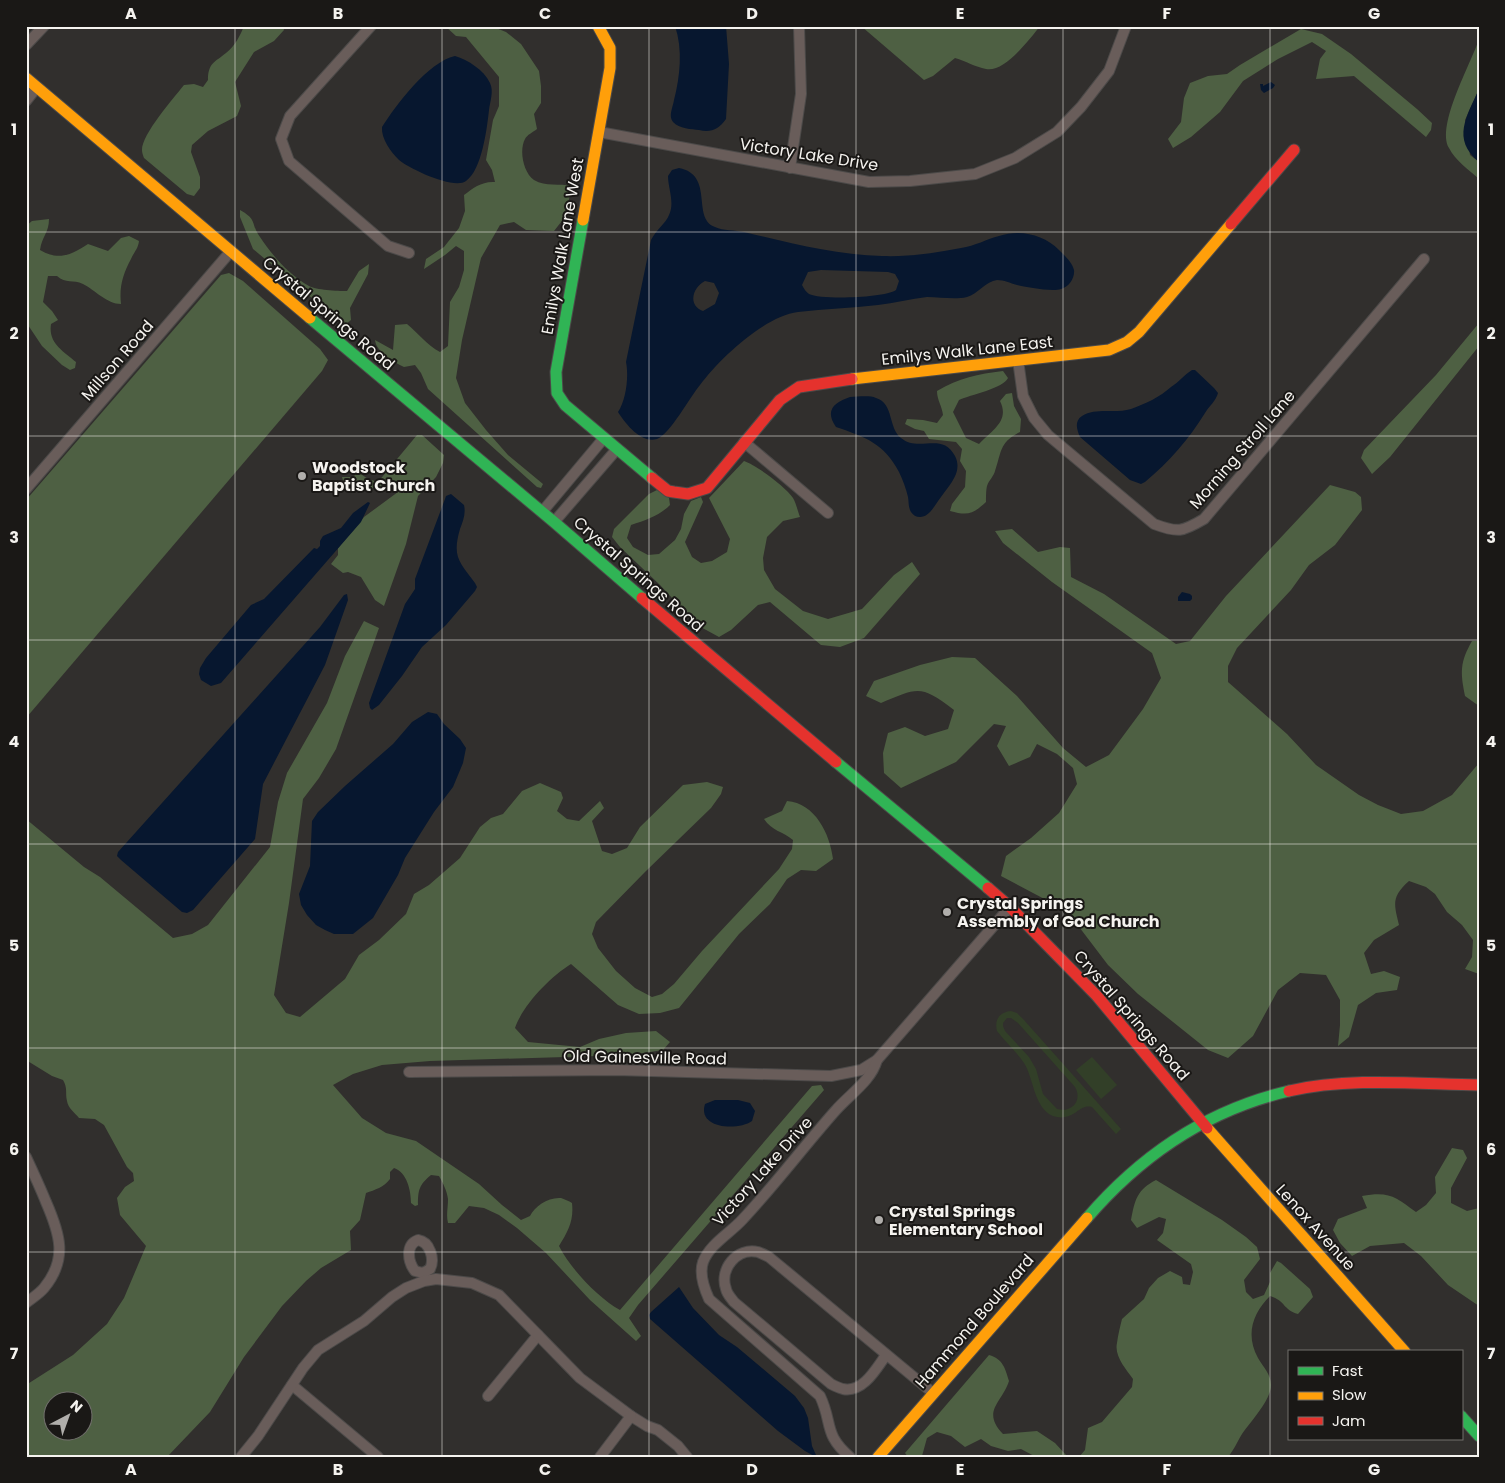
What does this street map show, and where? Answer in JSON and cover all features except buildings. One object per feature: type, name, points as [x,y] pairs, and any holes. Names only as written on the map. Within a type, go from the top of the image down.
[{"type":"street","points":[[26,46],[44,26]]},
{"type":"street","points":[[371,26],[290,116],[281,139],[290,161],[388,246],[409,253]]},
{"type":"street","name":"Emilys Walk Lane West","points":[[598,26],[610,48],[610,68],[556,372],[557,393],[565,405],[617,449]]},
{"type":"street","points":[[790,168],[801,94],[799,26]]},
{"type":"street","name":"Victory Lake Drive","points":[[598,132],[869,182],[910,181],[975,174],[1015,158],[1057,132],[1081,108],[1109,71],[1126,26]]},
{"type":"street","name":"Crystal Springs Road","points":[[26,78],[1010,907],[1097,996],[1203,1123]]},
{"type":"street","points":[[26,101],[37,87]]},
{"type":"street","name":"Emilys Walk Lane East","points":[[617,449],[668,490],[683,495],[692,494],[707,488],[780,400],[799,387],[827,382],[1109,350],[1127,342],[1139,332],[1294,150]]},
{"type":"street","name":"Millson Road","points":[[26,488],[231,251]]},
{"type":"street","name":"Morning Stroll Lane","points":[[1018,360],[1023,396],[1034,418],[1048,435],[1154,524],[1172,530],[1188,528],[1204,518],[1424,259]]},
{"type":"street","points":[[542,512],[604,438]]},
{"type":"street","points":[[744,442],[828,513]]},
{"type":"street","points":[[554,522],[617,449]]},
{"type":"street","name":"Victory Lake Drive","points":[[850,1457],[839,1448],[834,1440],[828,1425],[826,1409],[820,1396],[709,1299],[704,1288],[702,1267],[709,1251],[741,1221],[837,1109],[874,1070],[877,1060],[1010,907]]},
{"type":"street","name":"Old Gainesville Road","points":[[409,1072],[616,1070],[831,1076],[861,1070],[877,1060]]},
{"type":"street","name":"Hammond Boulevard","points":[[878,1457],[1109,1192],[1147,1158],[1175,1139],[1203,1123],[1244,1104],[1264,1097],[1317,1086],[1354,1084],[1479,1085]]},
{"type":"street","name":"Lenox Avenue","points":[[1203,1123],[1403,1350]]},
{"type":"street","points":[[26,1157],[56,1224],[60,1241],[60,1258],[54,1273],[43,1289],[26,1303]]},
{"type":"street","points":[[886,1355],[866,1381],[851,1389],[843,1389],[831,1384],[734,1302],[726,1291],[724,1281],[727,1266],[737,1255],[744,1252],[757,1252],[769,1257],[933,1393]]},
{"type":"street","points":[[241,1457],[258,1436],[302,1368],[318,1350],[364,1321],[392,1297],[423,1277],[472,1283],[498,1295],[580,1378],[631,1416],[647,1426],[658,1430],[678,1446],[687,1457]]},
{"type":"street","points":[[488,1396],[538,1335]]},
{"type":"street","points":[[292,1386],[378,1457]]},
{"type":"street","points":[[600,1457],[631,1416]]},
{"type":"street","points":[[1462,1417],[1479,1436]]},
{"type":"green space","points":[[244,26],[283,26],[284,30],[274,41],[254,52],[235,82],[241,106],[237,116],[208,131],[192,145],[191,152],[200,177],[200,188],[194,196],[187,194],[144,158],[142,151],[143,143],[159,117],[184,85],[194,84],[203,87],[208,80],[211,66],[232,47]]},
{"type":"green space","points":[[445,26],[491,26],[506,32],[521,44],[539,71],[541,86],[541,103],[534,114],[537,129],[525,139],[522,149],[523,161],[527,172],[534,180],[548,184],[572,186],[565,217],[554,231],[526,230],[514,222],[500,225],[481,258],[462,340],[456,378],[465,403],[508,455],[543,484],[541,488],[537,487],[428,389],[415,365],[404,367],[391,359],[379,349],[375,340],[393,350],[395,325],[407,324],[440,352],[448,346],[450,302],[459,287],[464,270],[464,251],[456,246],[424,269],[426,259],[444,247],[459,228],[465,211],[464,195],[482,184],[495,182],[492,170],[486,160],[493,120],[499,106],[499,77],[466,37],[456,36]]},
{"type":"green space","points":[[861,26],[1040,26],[1016,54],[1001,66],[986,69],[955,58],[933,76],[924,80]]},
{"type":"green space","points":[[1301,29],[1322,34],[1351,54],[1417,109],[1432,123],[1431,130],[1426,137],[1354,76],[1316,79],[1320,59],[1326,51],[1312,42],[1278,59],[1243,81],[1220,112],[1191,137],[1173,148],[1168,139],[1181,122],[1184,98],[1190,83],[1208,76],[1227,74]]},
{"type":"green space","points":[[1479,39],[1479,89],[1465,120],[1470,155],[1479,162],[1479,179],[1455,157],[1449,148],[1446,138],[1447,125],[1456,94]]},
{"type":"green space","points":[[240,210],[252,219],[257,232],[270,251],[295,276],[309,286],[327,290],[347,291],[359,271],[369,264],[368,274],[350,308],[351,320],[346,324],[337,319],[253,249],[240,217]]},
{"type":"green space","points":[[49,219],[48,228],[40,250],[53,255],[70,254],[88,244],[108,251],[121,238],[129,236],[139,241],[124,275],[121,286],[121,304],[111,302],[79,283],[63,280],[57,276],[48,276],[43,302],[58,320],[51,324],[54,341],[76,362],[75,368],[70,370],[42,346],[26,322],[26,226],[32,221]]},
{"type":"green space","points":[[229,273],[243,281],[320,349],[328,360],[322,371],[26,718],[26,500],[221,275]]},
{"type":"green space","points":[[1479,323],[1479,346],[1390,457],[1372,474],[1361,458],[1364,450],[1436,375]]},
{"type":"green space","points":[[1003,371],[1008,378],[1005,382],[994,388],[959,400],[953,412],[966,438],[979,444],[994,430],[1001,420],[1003,408],[1000,401],[1006,394],[1012,393],[1014,406],[1021,419],[1020,432],[1008,440],[1002,448],[994,473],[987,486],[986,502],[966,514],[950,511],[952,504],[965,487],[966,471],[960,461],[962,449],[956,442],[929,439],[924,431],[905,424],[907,419],[937,423],[943,415],[937,391],[969,377]]},
{"type":"green space","points":[[417,435],[422,435],[444,455],[443,463],[436,477],[418,496],[406,544],[384,606],[375,600],[361,577],[348,572],[343,573],[331,564],[338,555],[338,548],[364,517],[402,489],[403,482],[358,490],[344,484],[342,477],[353,477],[358,472],[368,479],[378,482]]},
{"type":"green space","points":[[744,461],[778,483],[789,493],[795,502],[800,517],[783,521],[767,537],[763,558],[764,570],[775,589],[803,611],[828,619],[862,609],[894,575],[912,562],[920,574],[864,638],[840,647],[821,645],[770,602],[758,605],[731,630],[719,637],[697,625],[612,537],[614,529],[649,494],[657,490],[669,498],[670,505],[657,515],[631,525],[627,538],[633,547],[648,555],[659,554],[675,540],[681,529],[684,514],[691,501],[701,497],[703,502],[685,542],[692,557],[701,563],[712,561],[727,552],[730,539],[709,498]]},
{"type":"green space","points":[[1330,485],[1355,492],[1361,497],[1362,510],[1335,545],[1309,565],[1291,590],[1237,648],[1228,666],[1228,682],[1287,734],[1316,765],[1359,795],[1401,814],[1423,811],[1452,795],[1479,763],[1479,974],[1465,969],[1472,957],[1473,940],[1462,925],[1447,912],[1435,894],[1426,887],[1409,881],[1399,892],[1395,901],[1399,925],[1374,940],[1364,953],[1371,974],[1384,971],[1400,977],[1397,990],[1376,993],[1358,1005],[1349,1037],[1338,1046],[1340,1000],[1326,975],[1300,973],[1278,990],[1253,1036],[1228,1058],[1208,1050],[1138,994],[1108,965],[1067,911],[1001,876],[1006,856],[1031,838],[1059,813],[1077,784],[1073,768],[1057,754],[1037,744],[1030,757],[1009,766],[997,746],[1006,726],[994,724],[956,762],[901,788],[884,773],[883,753],[888,733],[905,727],[925,736],[948,729],[954,710],[926,692],[911,692],[881,703],[866,696],[874,681],[920,665],[952,657],[975,658],[1017,696],[1063,748],[1086,767],[1109,755],[1143,709],[1161,678],[1152,653],[1052,582],[1003,543],[995,531],[1012,529],[1038,552],[1060,547],[1070,548],[1071,577],[1104,594],[1176,644],[1190,641],[1226,596]]},
{"type":"green space","points":[[364,621],[379,628],[336,749],[319,778],[303,799],[274,995],[286,1013],[300,1017],[345,979],[359,955],[379,940],[406,914],[414,894],[429,885],[460,858],[480,827],[491,818],[503,814],[522,791],[540,783],[561,792],[563,798],[557,811],[567,819],[579,821],[600,801],[604,808],[592,821],[602,851],[612,854],[627,848],[640,827],[683,785],[707,782],[723,787],[721,794],[711,808],[596,922],[592,934],[598,948],[616,971],[635,988],[652,997],[662,994],[674,984],[702,951],[779,869],[792,849],[793,840],[774,829],[764,819],[782,811],[787,801],[806,807],[819,821],[825,830],[833,859],[816,871],[801,870],[787,879],[770,904],[739,934],[679,1008],[660,1013],[639,1014],[618,1005],[571,964],[538,992],[524,1010],[515,1028],[528,1042],[580,1047],[599,1039],[626,1033],[656,1031],[670,1042],[663,1050],[631,1055],[430,1061],[382,1065],[353,1074],[333,1085],[362,1118],[386,1133],[416,1141],[479,1184],[521,1220],[530,1216],[542,1203],[551,1199],[561,1198],[572,1203],[570,1226],[559,1246],[570,1264],[585,1282],[620,1310],[812,1086],[821,1085],[824,1090],[638,1305],[629,1318],[641,1336],[636,1341],[590,1300],[546,1253],[499,1215],[484,1208],[469,1206],[455,1223],[448,1223],[448,1199],[445,1187],[439,1176],[431,1175],[424,1182],[419,1192],[418,1205],[415,1206],[411,1203],[409,1188],[405,1178],[402,1173],[394,1168],[390,1172],[390,1179],[385,1184],[366,1193],[360,1220],[350,1231],[351,1250],[321,1268],[282,1306],[244,1357],[210,1412],[167,1457],[26,1457],[26,1385],[73,1355],[107,1324],[124,1298],[146,1246],[120,1215],[117,1198],[125,1187],[134,1181],[133,1173],[127,1167],[104,1125],[95,1119],[79,1118],[68,1104],[63,1080],[52,1076],[26,1060],[26,819],[173,938],[192,934],[208,925],[270,847],[278,802],[287,773],[327,703],[345,656]]},
{"type":"green space","points":[[1472,641],[1479,641],[1479,706],[1465,696],[1462,680],[1463,661]]},
{"type":"green space","points":[[1007,1012],[1017,1013],[1024,1020],[1121,1129],[1116,1134],[1092,1107],[1083,1108],[1069,1116],[1063,1117],[1049,1114],[1044,1109],[1039,1102],[1024,1063],[997,1031],[997,1020]],"holes":[[[1007,1018],[1011,1018],[1018,1023],[1075,1087],[1078,1097],[1074,1105],[1067,1109],[1057,1109],[1043,1094],[1036,1069],[1029,1057],[1005,1031],[1003,1023]]]},
{"type":"green space","points":[[1092,1057],[1117,1085],[1101,1099],[1076,1070]]},
{"type":"green space","points":[[1452,1148],[1463,1150],[1467,1158],[1451,1188],[1451,1203],[1467,1211],[1479,1208],[1479,1306],[1448,1285],[1421,1256],[1404,1243],[1370,1246],[1352,1256],[1340,1243],[1333,1230],[1338,1219],[1367,1208],[1362,1196],[1379,1194],[1392,1196],[1416,1212],[1426,1205],[1436,1193],[1435,1177]]},
{"type":"green space","points":[[1156,1180],[1222,1220],[1257,1247],[1260,1259],[1244,1280],[1246,1292],[1253,1299],[1264,1295],[1270,1282],[1270,1273],[1277,1261],[1310,1289],[1313,1297],[1298,1314],[1290,1310],[1279,1300],[1270,1296],[1259,1309],[1253,1324],[1252,1341],[1258,1358],[1270,1377],[1270,1391],[1264,1404],[1228,1457],[1079,1457],[1085,1450],[1088,1428],[1102,1422],[1132,1387],[1133,1379],[1117,1353],[1122,1319],[1144,1299],[1149,1288],[1158,1278],[1170,1271],[1182,1277],[1183,1284],[1190,1285],[1193,1272],[1191,1264],[1157,1240],[1163,1233],[1166,1219],[1159,1217],[1137,1228],[1131,1220],[1138,1196]]},
{"type":"green space","points":[[989,1355],[997,1359],[1005,1368],[1009,1381],[993,1413],[997,1426],[1003,1434],[1037,1431],[1055,1443],[1066,1455],[1074,1457],[1036,1457],[1021,1449],[1008,1451],[991,1446],[981,1439],[965,1447],[951,1436],[937,1432],[927,1438],[922,1456],[908,1457],[905,1453]]},
{"type":"water","points":[[675,26],[726,26],[729,64],[726,119],[714,129],[703,131],[686,128],[679,126],[672,120],[671,111],[678,82],[680,63],[678,35]]},
{"type":"water","points":[[455,56],[480,70],[487,78],[492,89],[480,158],[472,176],[460,183],[442,181],[405,164],[390,149],[382,132],[382,127],[404,96],[424,75],[445,60]]},
{"type":"water","points":[[1271,82],[1275,85],[1264,93],[1261,90],[1260,84],[1263,84],[1263,86]]},
{"type":"water","points":[[1479,89],[1479,162],[1465,145],[1464,127]]},
{"type":"water","points":[[679,168],[690,172],[700,187],[704,215],[708,222],[715,227],[725,230],[744,232],[830,251],[882,256],[941,252],[971,246],[1007,234],[1024,233],[1039,237],[1053,245],[1070,262],[1074,270],[1074,276],[1067,286],[1057,290],[1033,288],[997,280],[962,298],[927,297],[878,305],[798,312],[785,315],[758,330],[731,351],[700,385],[668,430],[657,439],[651,440],[634,432],[618,412],[625,395],[626,362],[651,240],[668,218],[671,210],[668,176],[672,170]],"holes":[[[821,270],[888,272],[895,274],[899,281],[896,290],[879,295],[826,297],[809,294],[802,285],[808,272]],[[705,281],[714,283],[719,293],[715,304],[703,311],[695,305],[693,300],[697,287]]]},
{"type":"water","points":[[1192,370],[1195,370],[1214,388],[1218,393],[1217,396],[1178,450],[1145,482],[1141,484],[1130,480],[1080,437],[1077,423],[1079,418],[1087,413],[1119,411],[1142,405],[1162,394]]},
{"type":"water","points":[[850,397],[870,397],[882,401],[886,405],[897,434],[901,438],[915,444],[937,443],[944,445],[955,456],[957,467],[954,478],[927,515],[919,517],[911,512],[902,478],[887,454],[873,442],[836,427],[831,411],[840,401]]},
{"type":"water","points":[[451,494],[465,508],[458,538],[458,558],[477,587],[446,625],[422,647],[379,705],[372,710],[369,703],[405,604],[415,589],[415,579],[446,496]]},
{"type":"water","points":[[368,502],[370,503],[361,522],[221,683],[211,686],[201,680],[200,668],[206,658],[251,605],[264,599],[314,548],[317,549],[323,536],[341,528],[353,513]]},
{"type":"water","points":[[1182,592],[1190,594],[1192,599],[1190,601],[1178,601],[1178,597]]},
{"type":"water","points":[[347,594],[348,600],[325,665],[263,784],[255,839],[193,910],[187,913],[182,912],[121,860],[117,856],[118,852],[320,627],[344,595]]},
{"type":"water","points":[[428,712],[437,714],[466,748],[463,763],[453,787],[434,812],[405,858],[398,875],[373,918],[353,934],[334,934],[325,930],[316,925],[307,915],[301,905],[299,894],[310,866],[312,821],[318,812],[345,786],[393,744],[412,722]]},
{"type":"water","points":[[715,1100],[738,1100],[750,1103],[755,1111],[752,1121],[729,1127],[713,1123],[707,1119],[704,1112],[705,1104]]},
{"type":"water","points":[[679,1287],[693,1308],[719,1335],[737,1347],[795,1396],[804,1408],[808,1418],[812,1446],[816,1457],[778,1431],[650,1319],[649,1315],[651,1312]]},
{"type":"traffic: fast","points":[[583,220],[556,372],[557,393],[565,405],[652,478]]},
{"type":"traffic: fast","points":[[310,318],[642,598]]},
{"type":"traffic: fast","points":[[836,762],[988,888]]},
{"type":"traffic: fast","points":[[1087,1218],[1130,1174],[1178,1138],[1231,1110],[1259,1099],[1289,1091]]},
{"type":"traffic: fast","points":[[1462,1417],[1479,1436]]},
{"type":"traffic: slow","points":[[583,220],[610,68],[610,48],[598,26]]},
{"type":"traffic: slow","points":[[26,78],[310,318]]},
{"type":"traffic: slow","points":[[852,379],[1109,350],[1127,342],[1139,332],[1231,224]]},
{"type":"traffic: slow","points":[[1207,1128],[1403,1350]]},
{"type":"traffic: slow","points":[[878,1457],[1087,1218]]},
{"type":"traffic: jam","points":[[1231,224],[1294,150]]},
{"type":"traffic: jam","points":[[652,478],[668,491],[688,494],[707,488],[780,400],[799,387],[852,379]]},
{"type":"traffic: jam","points":[[642,598],[836,762]]},
{"type":"traffic: jam","points":[[988,888],[1010,907],[1097,996],[1207,1128]]},
{"type":"traffic: jam","points":[[1289,1091],[1336,1084],[1360,1083],[1479,1085]]},
{"type":"place","name":"Woodstock Baptist Church","points":[[302,476]]},
{"type":"place","name":"Crystal Springs Assembly of God Church","points":[[947,912]]},
{"type":"place","name":"Crystal Springs Elementary School","points":[[879,1220]]}]
